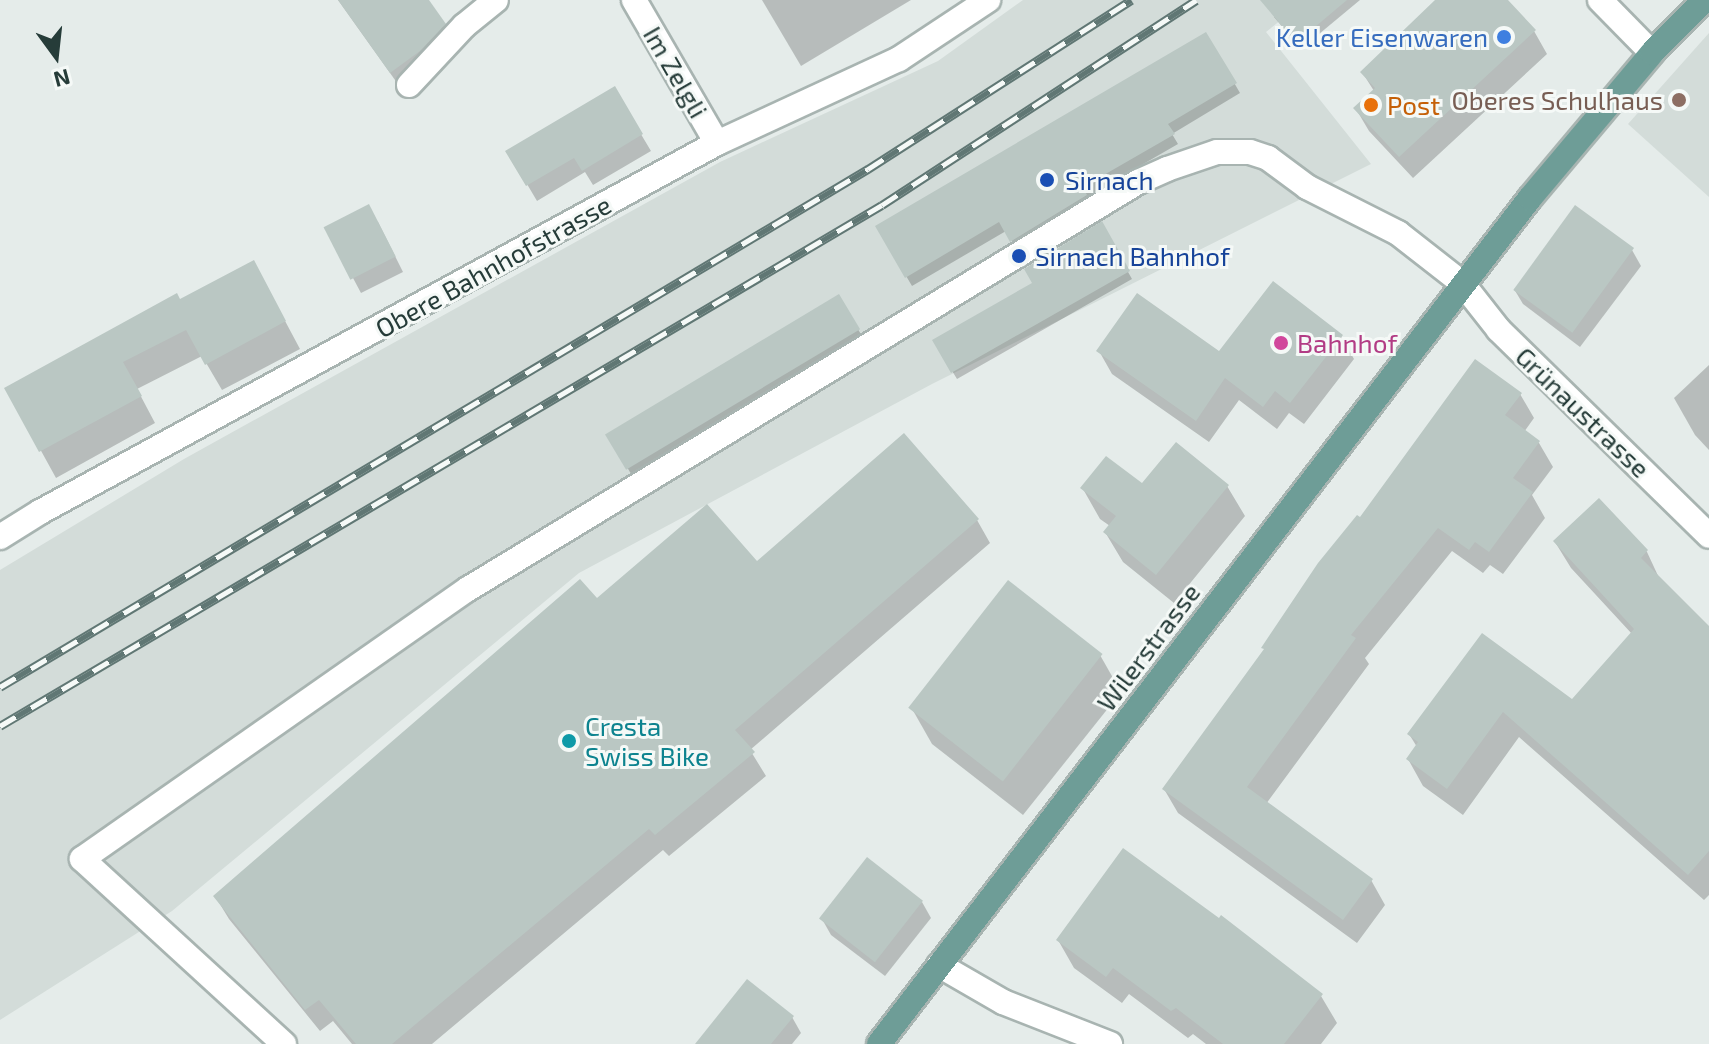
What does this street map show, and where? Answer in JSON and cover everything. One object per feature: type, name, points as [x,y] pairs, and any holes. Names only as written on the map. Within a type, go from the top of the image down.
[{"type":"main road","points":[[1652,53],[1704,0]]},
{"type":"main road","name":"Wilerstrasse","points":[[879,1044],[1462,283],[1652,53]]},
{"type":"street","points":[[409,85],[464,26],[496,0]]},
{"type":"street","name":"Im Zelgli","points":[[634,0],[717,143]]},
{"type":"street","name":"Obere Bahnhofstrasse","points":[[0,537],[40,512],[717,143],[899,59],[988,0]]},
{"type":"street","points":[[1600,0],[1652,53]]},
{"type":"street","name":"Grünaustrasse","points":[[284,1044],[82,859],[468,589],[1138,182],[1167,169],[1217,152],[1250,152],[1268,158],[1307,187],[1398,233],[1462,283],[1499,330],[1709,536]]},
{"type":"street","points":[[939,965],[1003,1002],[1110,1044]]},
{"type":"shaded area","points":[[1023,0],[1306,0],[1266,32],[1371,164],[932,384],[579,573],[172,911],[0,1020],[0,570],[184,459],[720,162],[938,61]]},
{"type":"shaded area","name":"Oberes Schulhaus","points":[[1709,33],[1709,197],[1628,124]]},
{"type":"building","points":[[338,0],[429,0],[446,24],[420,51],[390,73]]},
{"type":"building","points":[[1260,0],[1347,0],[1296,43]]},
{"type":"building","points":[[1435,0],[1508,0],[1536,30],[1399,157],[1353,108],[1375,88],[1360,72]]},
{"type":"building","points":[[1206,32],[1237,83],[1168,124],[1175,134],[1083,187],[1087,195],[1010,242],[999,222],[905,278],[875,226]]},
{"type":"building","points":[[615,86],[643,134],[582,171],[574,158],[526,186],[505,151]]},
{"type":"building","points":[[369,204],[396,257],[350,280],[324,227]]},
{"type":"building","points":[[1575,205],[1634,248],[1572,333],[1513,290]]},
{"type":"building","points":[[1102,221],[1130,271],[951,373],[932,340],[1032,283],[1024,269]]},
{"type":"building","points":[[254,260],[286,321],[205,365],[186,330],[123,362],[142,396],[39,452],[4,388],[177,293],[180,299]]},
{"type":"building","points":[[1273,281],[1343,335],[1290,403],[1275,391],[1263,407],[1225,378],[1196,421],[1096,351],[1137,293],[1219,351]]},
{"type":"building","points":[[839,294],[860,329],[626,470],[605,435]]},
{"type":"building","points":[[1475,359],[1522,393],[1505,415],[1540,441],[1513,478],[1533,492],[1489,552],[1475,542],[1469,550],[1438,528],[1351,635],[1356,638],[1247,787],[1373,879],[1343,920],[1162,789],[1264,649],[1261,648],[1318,563],[1357,515],[1360,517]]},
{"type":"building","name":"Cresta Swiss Bike","points":[[904,433],[979,519],[735,730],[755,752],[655,835],[649,829],[392,1044],[356,1044],[319,1000],[305,1010],[213,896],[580,579],[597,598],[707,504],[757,561]]},
{"type":"building","points":[[1176,442],[1229,485],[1156,575],[1103,532],[1116,516],[1080,488],[1106,456],[1142,483]]},
{"type":"building","points":[[1599,498],[1648,550],[1641,558],[1709,626],[1709,851],[1688,875],[1503,712],[1447,789],[1406,759],[1418,742],[1407,734],[1482,633],[1572,699],[1634,629],[1553,541]]},
{"type":"building","points":[[1008,580],[1103,654],[1003,782],[908,708]]},
{"type":"building","points":[[1123,848],[1219,918],[1221,915],[1323,994],[1284,1044],[1223,1044],[1176,1008],[1171,1011],[1113,968],[1106,977],[1056,940]]},
{"type":"building","points":[[867,857],[923,901],[875,962],[819,918]]},
{"type":"building","points":[[747,979],[794,1016],[771,1044],[695,1044]]},
{"type":"railway","points":[[0,687],[868,169],[1131,0]]},
{"type":"railway","points":[[0,726],[882,205],[1196,0]]},
{"type":"place","name":"Keller Eisenwaren","points":[[1504,37]]},
{"type":"place","name":"Oberes Schulhaus","points":[[1679,100]]},
{"type":"place","name":"Post","points":[[1371,105]]},
{"type":"place","name":"Sirnach","points":[[1047,180]]},
{"type":"place","name":"Sirnach Bahnhof","points":[[1019,256]]},
{"type":"place","name":"Bahnhof","points":[[1281,343]]},
{"type":"place","name":"Cresta Swiss Bike","points":[[569,741]]}]
